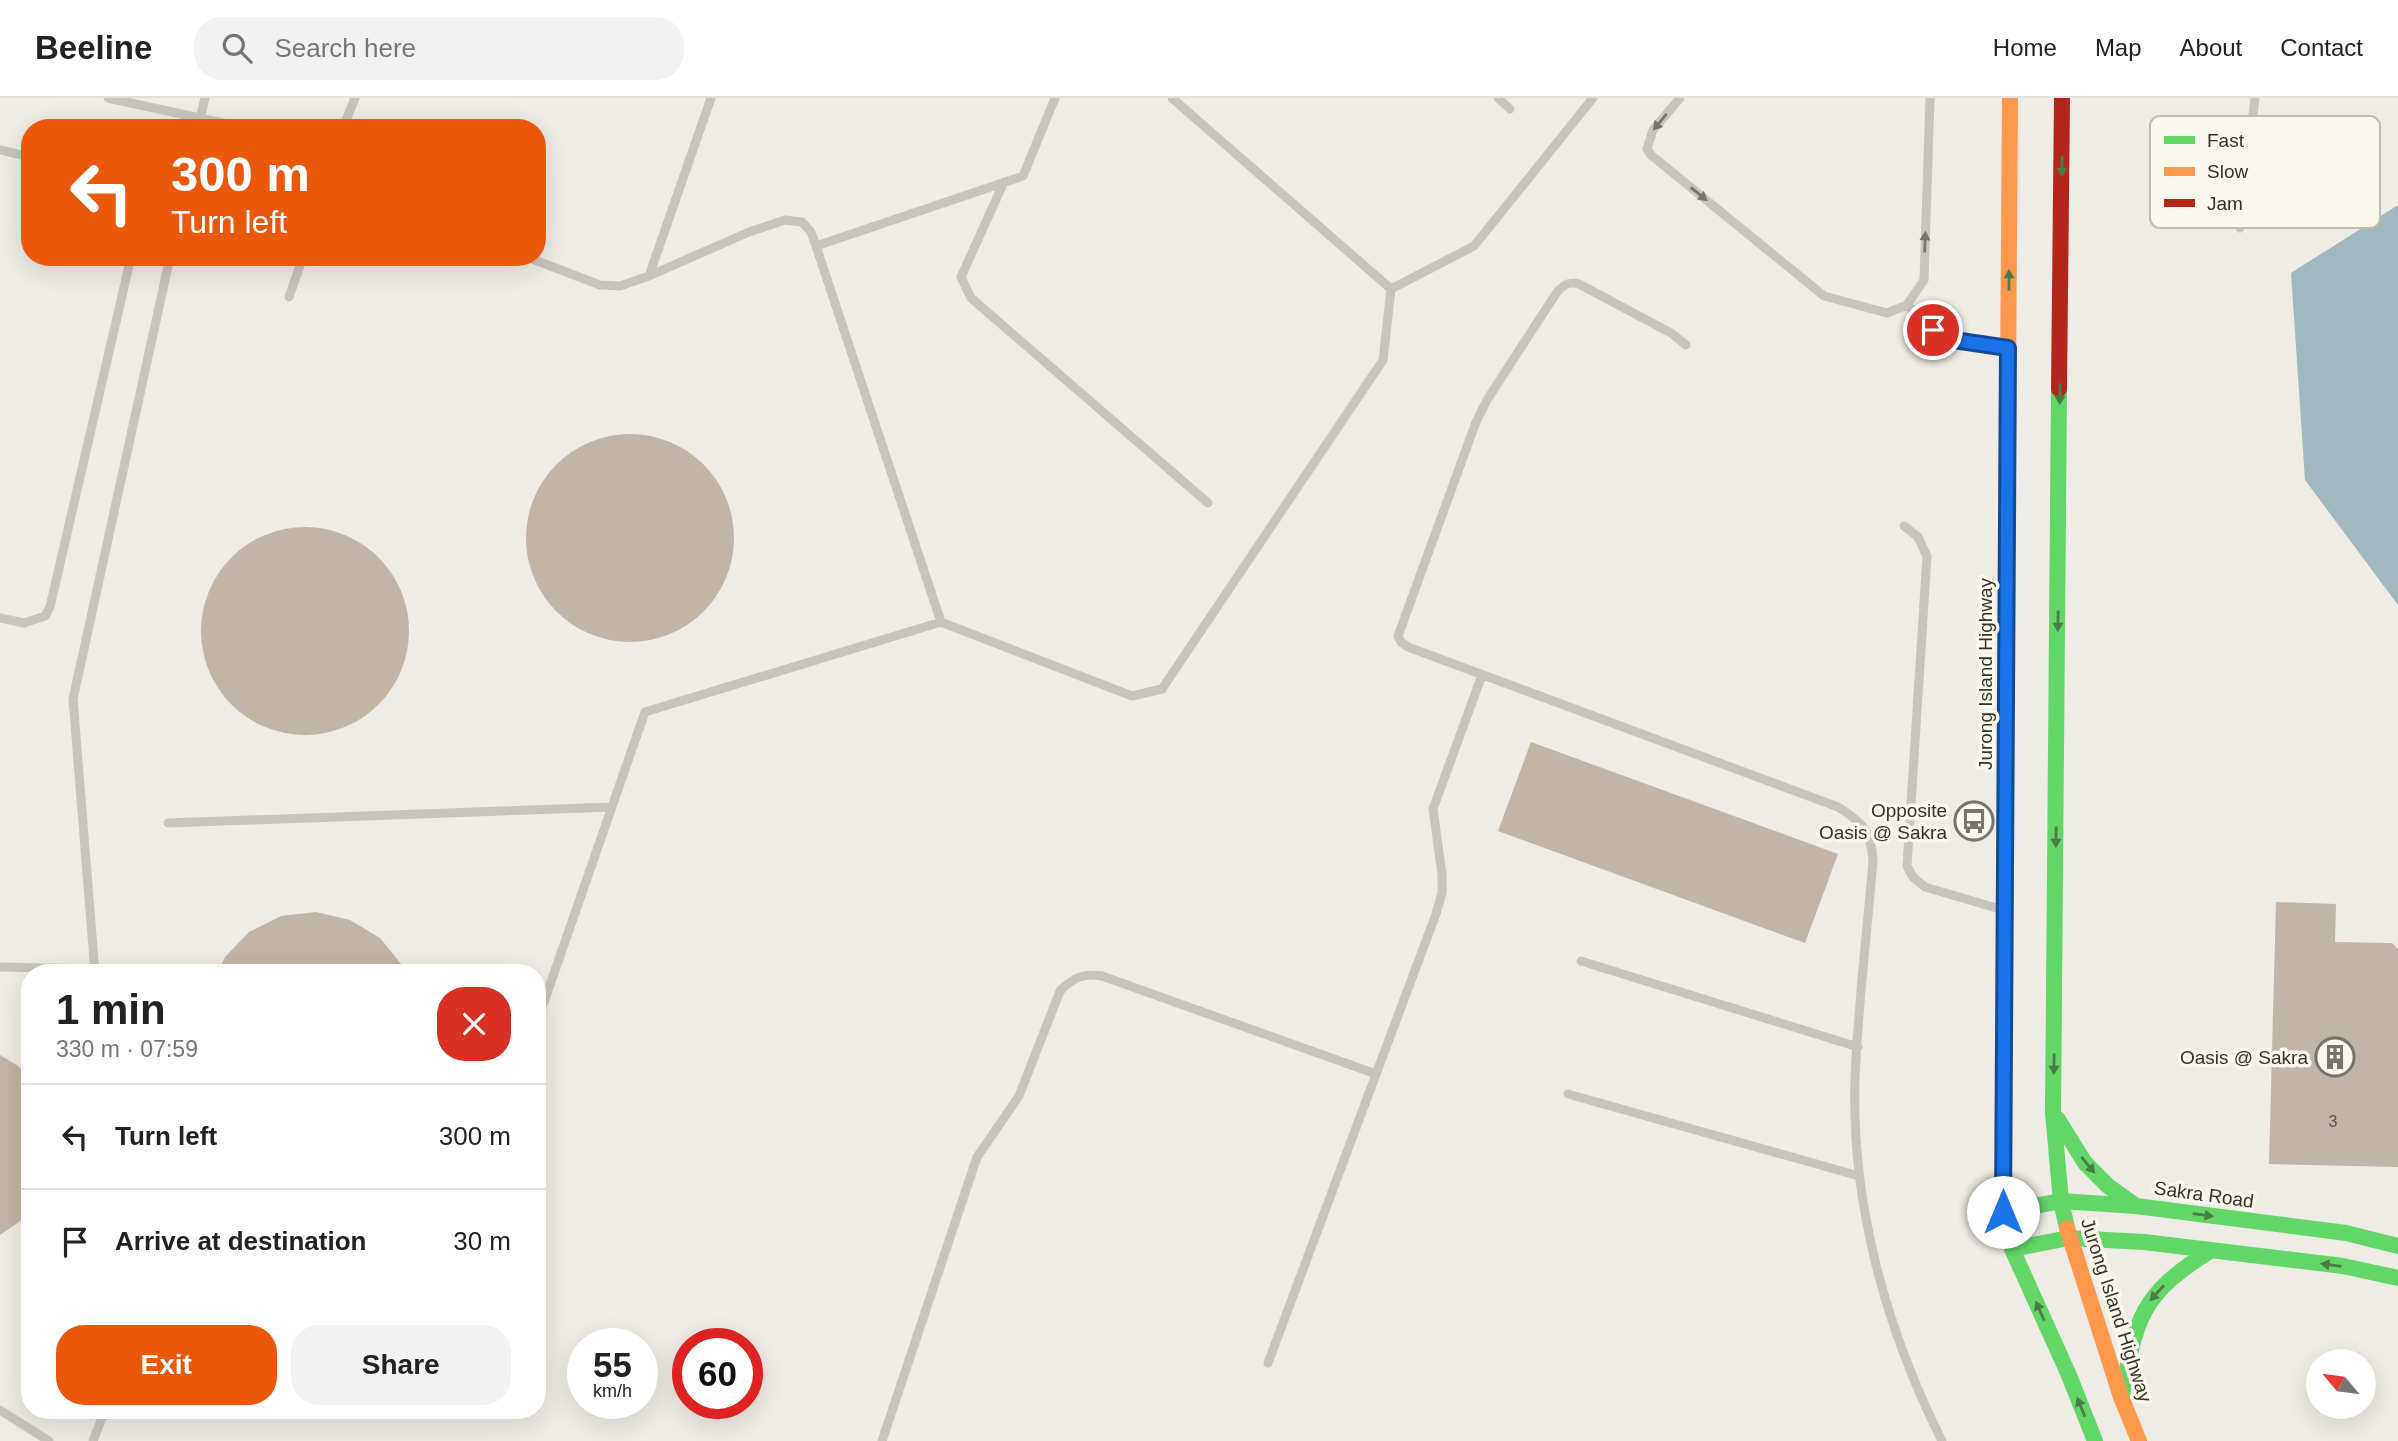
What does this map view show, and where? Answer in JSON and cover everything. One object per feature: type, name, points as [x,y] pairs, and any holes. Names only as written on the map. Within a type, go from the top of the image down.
[{"type":"main road","name":"Jurong Island Highway","points":[[2010,98],[2003,1212],[2012,1249],[2068,1373],[2095,1441]]},
{"type":"main road","name":"Jurong Island Highway","points":[[2063,98],[2053,1113],[2061,1200],[2069,1238],[2121,1397],[2139,1441]]},
{"type":"main road","points":[[2053,1113],[2085,1163],[2108,1186],[2136,1206]]},
{"type":"main road","name":"Sakra Road","points":[[2003,1212],[2061,1200],[2136,1206],[2346,1233],[2398,1246]]},
{"type":"main road","points":[[2012,1249],[2069,1238],[2144,1242],[2343,1266],[2398,1278]]},
{"type":"main road","points":[[2121,1397],[2135,1329],[2152,1298],[2181,1268],[2210,1251]]},
{"type":"lane","points":[[200,119],[205,98]]},
{"type":"lane","points":[[347,119],[355,98]]},
{"type":"lane","points":[[649,276],[711,98]]},
{"type":"lane","points":[[816,246],[1023,176],[1055,98]]},
{"type":"lane","points":[[1172,98],[1391,289]]},
{"type":"lane","points":[[1498,98],[1510,109]]},
{"type":"lane","points":[[1391,289],[1474,246],[1593,98]]},
{"type":"lane","points":[[1680,98],[1653,130],[1647,149],[1651,155],[1824,296],[1887,313],[1907,305],[1924,280],[1930,98]]},
{"type":"lane","points":[[2253,116],[2255,98]]},
{"type":"lane","points":[[114,99],[185,119]]},
{"type":"lane","points":[[0,150],[21,156]]},
{"type":"lane","points":[[1004,182],[961,277],[971,298],[1208,503]]},
{"type":"lane","points":[[546,264],[610,287],[649,276],[749,232],[785,220],[803,222],[811,232],[816,246],[941,622]]},
{"type":"lane","points":[[0,618],[24,623],[45,616],[50,607],[129,266]]},
{"type":"lane","points":[[94,964],[73,699],[168,266]]},
{"type":"lane","points":[[289,297],[300,266]]},
{"type":"lane","points":[[1686,345],[1671,333],[1579,284],[1572,282],[1557,292],[1487,400],[1476,422],[1398,636],[1408,647],[1838,807],[1866,828],[1873,861],[1855,1079],[1859,1176],[1875,1266],[1903,1357],[1942,1441]]},
{"type":"lane","points":[[546,996],[645,712],[941,622],[1132,696],[1162,689],[1383,360],[1391,289]]},
{"type":"lane","points":[[1907,305],[1940,336],[1947,339],[2008,348]]},
{"type":"lane","points":[[1904,526],[1918,537],[1927,556],[1908,866],[1913,877],[1924,887],[2005,910]]},
{"type":"lane","points":[[1268,1363],[1442,892],[1433,809],[1482,675]]},
{"type":"lane","points":[[168,823],[612,807]]},
{"type":"lane","points":[[1581,961],[1858,1047]]},
{"type":"lane","points":[[0,967],[21,968]]},
{"type":"lane","points":[[882,1441],[977,1157],[1019,1096],[1060,991],[1068,983],[1079,975],[1102,976],[1376,1074]]},
{"type":"lane","points":[[1568,1094],[1859,1176]]},
{"type":"lane","points":[[0,1410],[49,1441]]},
{"type":"lane","points":[[93,1441],[102,1419]]},
{"type":"water","points":[[2398,205],[2398,605],[2305,480],[2291,273],[2362,228],[2380,228],[2380,216]]},
{"type":"building","points":[[630,434],[670,442],[703,465],[726,498],[734,538],[726,578],[703,611],[670,634],[630,642],[590,634],[557,611],[534,578],[526,538],[534,498],[557,465],[590,442]]},
{"type":"building","points":[[305,527],[345,535],[379,557],[401,591],[409,631],[401,671],[379,705],[345,727],[305,735],[265,727],[231,705],[209,671],[201,631],[209,591],[231,557],[265,535]]},
{"type":"building","points":[[1531,742],[1838,854],[1805,943],[1498,831]]},
{"type":"building","name":"Oasis @ Sakra","points":[[2276,902],[2336,904],[2335,942],[2392,943],[2398,949],[2398,1167],[2269,1164]]},
{"type":"building","points":[[316,912],[350,920],[380,938],[401,964],[222,964],[249,932],[281,916]]},
{"type":"building","points":[[0,1055],[21,1070],[21,1219],[0,1235]]},
{"type":"traffic: fast","points":[[2059,389],[2053,1113],[2061,1201],[2067,1228]]},
{"type":"traffic: fast","points":[[2007,567],[2003,1212],[2012,1249],[2068,1373],[2095,1441]]},
{"type":"traffic: fast","points":[[2057,1118],[2085,1163],[2108,1186],[2136,1206]]},
{"type":"traffic: fast","points":[[2003,1212],[2061,1201],[2136,1206],[2346,1233],[2398,1246]]},
{"type":"traffic: fast","points":[[2012,1249],[2069,1238],[2144,1242],[2343,1266],[2398,1278]]},
{"type":"traffic: fast","points":[[2122,1396],[2132,1347],[2145,1311],[2169,1281],[2210,1251]]},
{"type":"traffic: slow","points":[[2008,379],[2010,98]]},
{"type":"traffic: slow","points":[[2067,1228],[2121,1397],[2139,1441]]},
{"type":"traffic: jam","points":[[2059,389],[2062,98]]},
{"type":"traffic: jam","points":[[2007,567],[2008,379]]},
{"type":"place","name":"Opposite Oasis @ Sakra","points":[[1974,821]]},
{"type":"place","name":"Oasis @ Sakra","points":[[2335,1057]]},
{"type":"route","points":[[1933,330],[1947,339],[2008,348],[2003,1212]]}]
